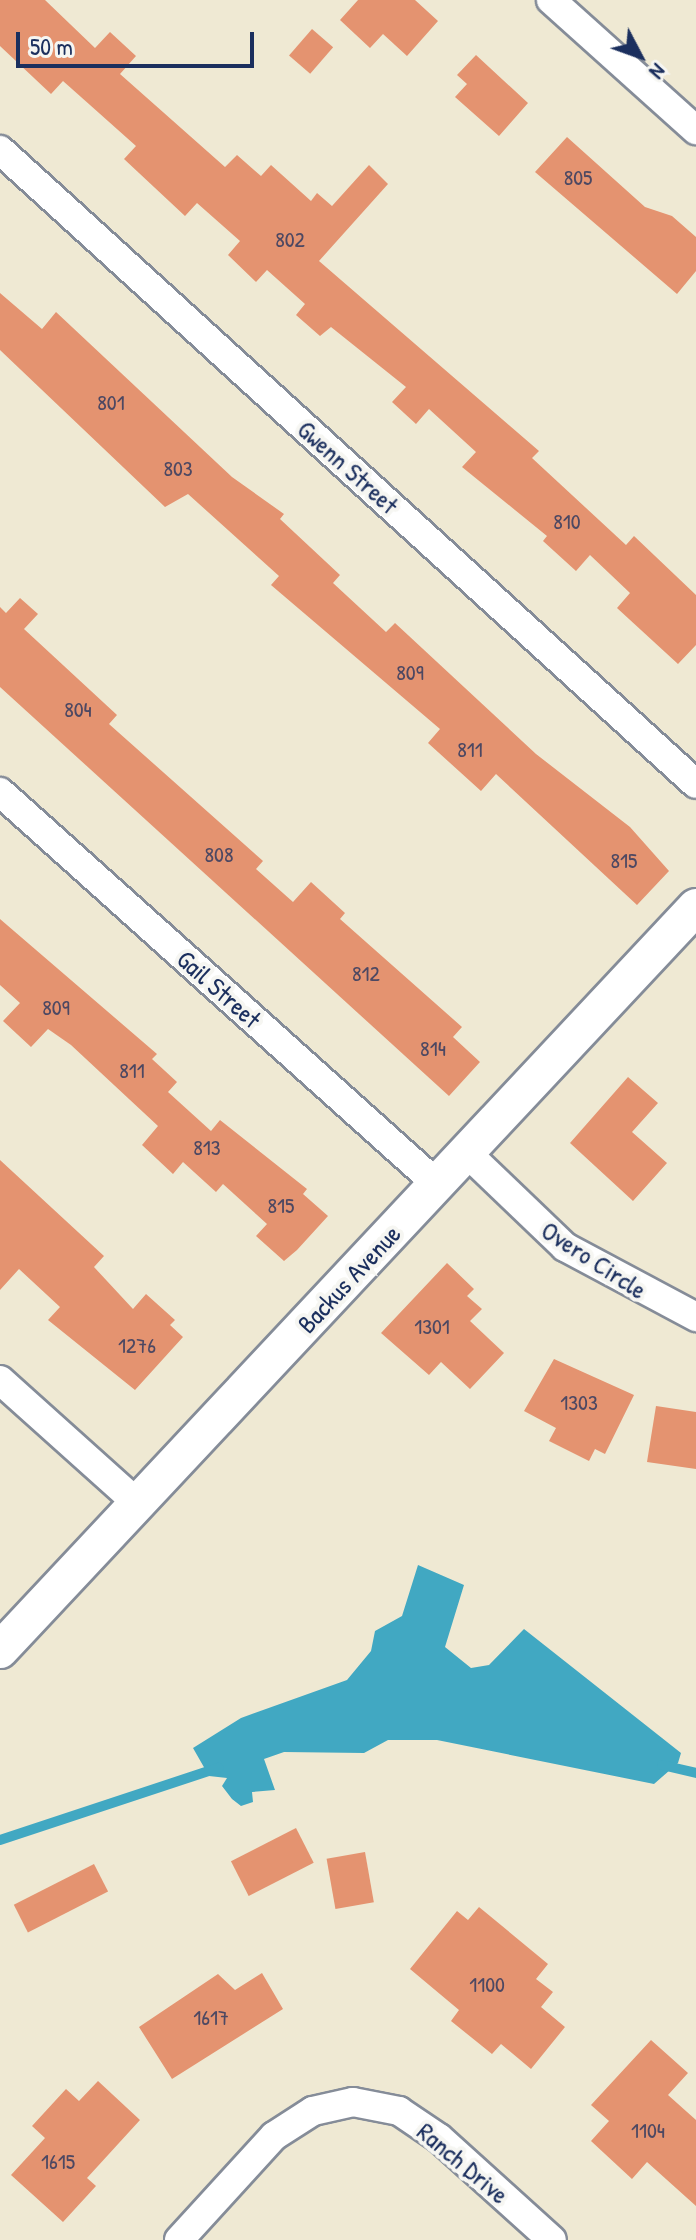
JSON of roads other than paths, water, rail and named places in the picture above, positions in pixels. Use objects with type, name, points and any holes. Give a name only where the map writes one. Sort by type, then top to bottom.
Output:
[{"type":"street","points":[[551,0],[696,130]]},
{"type":"street","name":"Gwenn Street","points":[[0,150],[696,784]]},
{"type":"street","name":"Gail Street","points":[[0,792],[438,1185]]},
{"type":"street","name":"Backus Avenue","points":[[0,1650],[468,1154],[696,907]]},
{"type":"street","name":"Overo Circle","points":[[468,1154],[565,1247],[696,1317]]},
{"type":"street","points":[[0,1380],[137,1503]]},
{"type":"street","name":"Ranch Drive","points":[[179,2240],[274,2136],[313,2111],[353,2102],[399,2111],[439,2138],[552,2240]]},
{"type":"water","points":[[418,1565],[464,1585],[445,1647],[471,1668],[489,1665],[524,1629],[681,1753],[678,1763],[654,1784],[437,1740],[388,1740],[364,1753],[284,1752],[264,1759],[275,1790],[252,1792],[253,1802],[241,1806],[222,1786],[227,1778],[209,1776],[193,1748],[241,1718],[347,1680],[371,1651],[375,1631],[402,1616]]},
{"type":"waterway","points":[[662,1765],[696,1773]]},
{"type":"waterway","points":[[0,1840],[218,1768]]}]
